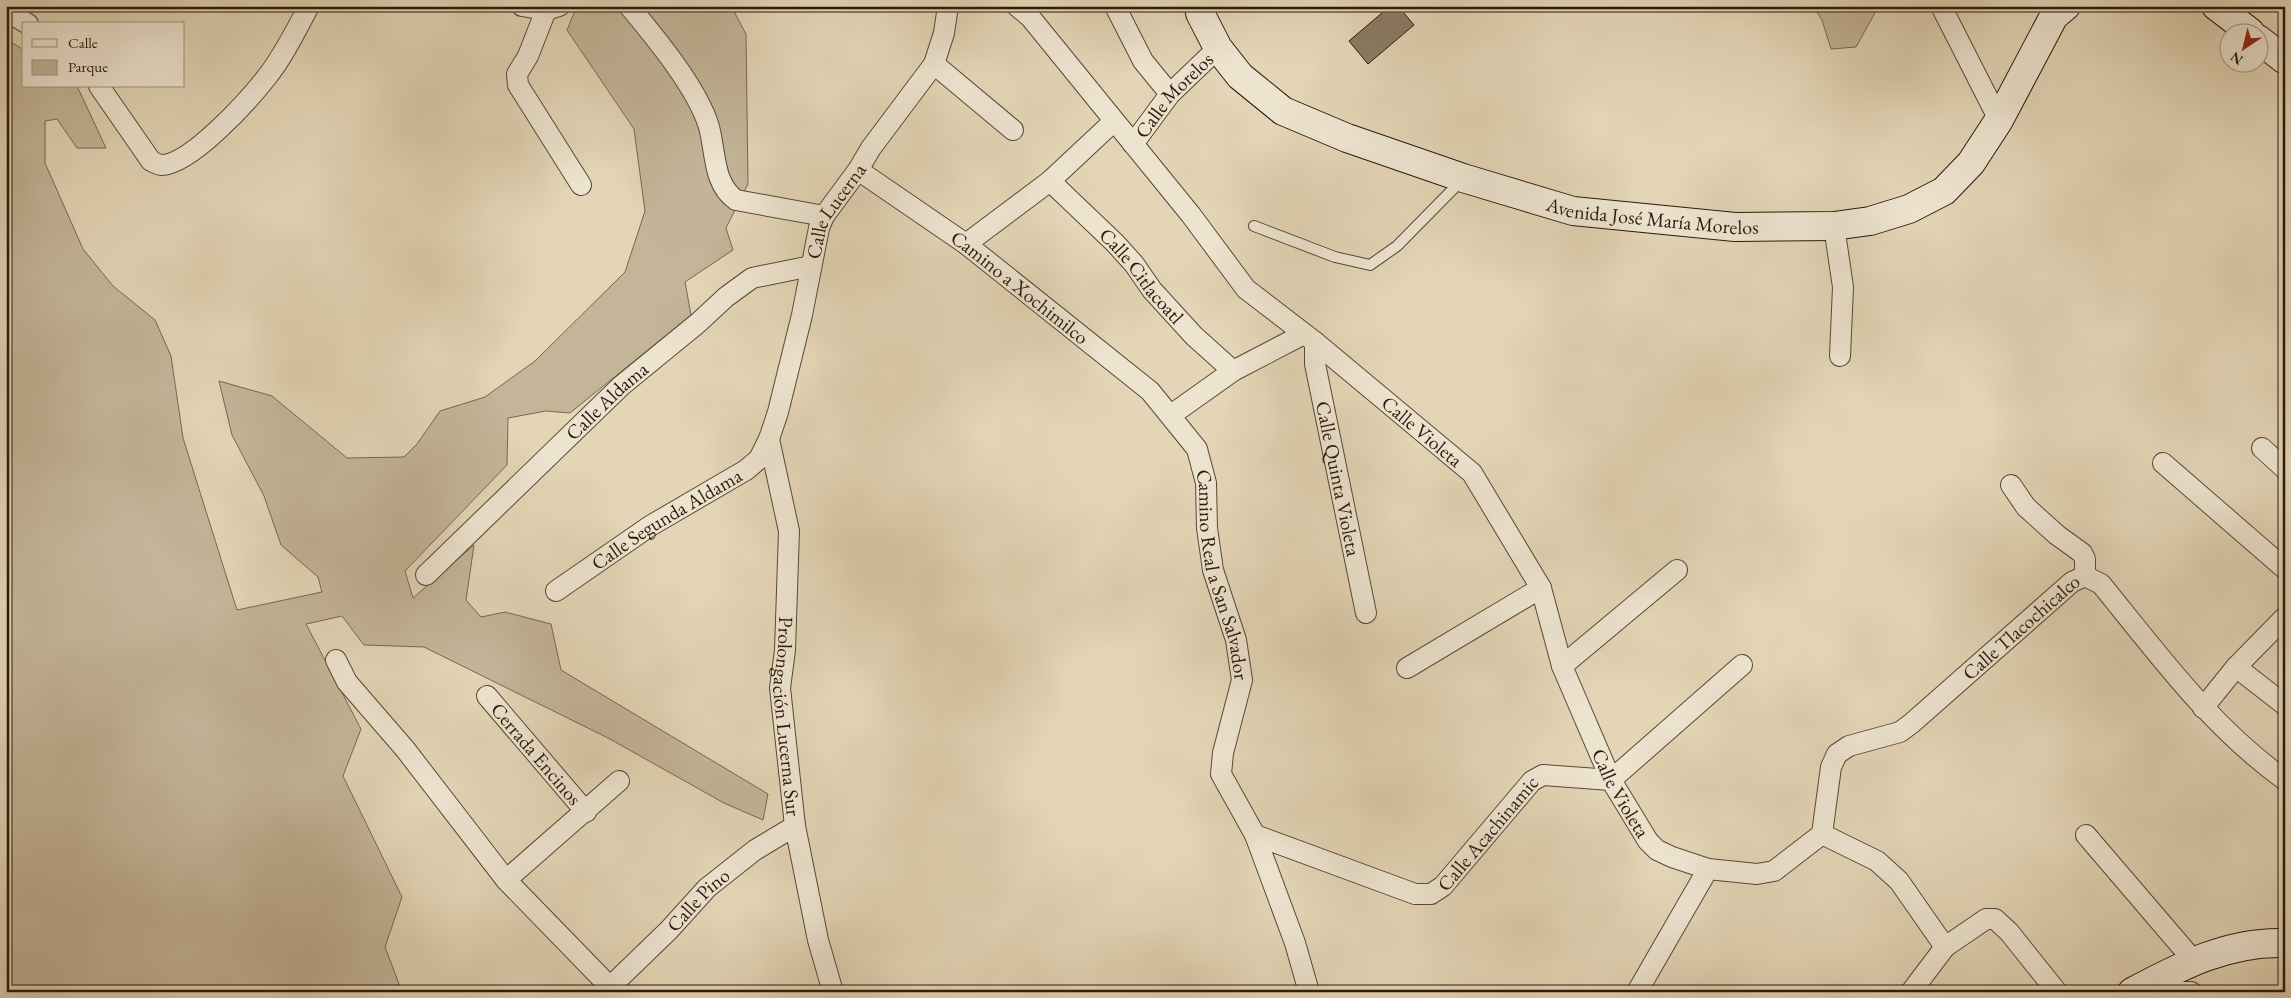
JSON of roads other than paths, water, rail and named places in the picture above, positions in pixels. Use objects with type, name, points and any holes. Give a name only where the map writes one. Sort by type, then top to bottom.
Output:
[{"type":"main road","name":"Avenida José María Morelos","points":[[1200,6],[1200,13],[1218,48],[1240,76],[1283,111],[1347,138],[1463,178],[1573,210],[1735,227],[1834,226],[1878,219],[1910,209],[1944,191],[1971,163],[1999,120],[2054,16],[2066,6]]},
{"type":"main road","points":[[2216,6],[2237,22]]},
{"type":"main road","points":[[2268,47],[2285,60]]},
{"type":"main road","points":[[2132,992],[2193,960],[2233,948],[2285,943]]},
{"type":"street","points":[[100,88],[151,161],[160,165],[173,162],[198,147],[231,117],[266,77],[309,6]]},
{"type":"street","points":[[522,6],[552,8],[517,74],[518,85],[580,185]]},
{"type":"street","points":[[629,6],[661,44],[692,92],[709,126],[719,180],[725,192],[736,200],[824,216]]},
{"type":"street","name":"Calle Lucerna","points":[[769,439],[797,334],[819,228],[824,216],[858,170],[903,103],[934,64],[944,33],[948,6]]},
{"type":"street","name":"Calle Violeta","points":[[1017,6],[1030,17],[1095,94],[1113,122],[1191,215],[1246,289],[1309,338],[1472,473],[1541,588],[1562,666],[1611,780],[1648,841],[1657,850],[1672,858],[1708,869],[1757,874],[1774,871],[1822,834]]},
{"type":"street","points":[[1116,6],[1143,61],[1170,94]]},
{"type":"street","points":[[1941,6],[1999,120]]},
{"type":"street","points":[[6,11],[25,22]]},
{"type":"street","name":"Calle Morelos","points":[[1133,144],[1170,94],[1218,48]]},
{"type":"street","points":[[934,64],[1013,130]]},
{"type":"street","points":[[966,244],[1050,181],[1113,122]]},
{"type":"street","name":"Camino a Xochimilco","points":[[858,170],[966,244],[1150,391],[1171,416]]},
{"type":"street","name":"Calle Citlacoatl","points":[[1050,181],[1115,243],[1134,264],[1152,290],[1194,336],[1234,371]]},
{"type":"street","points":[[1834,226],[1843,286],[1840,356]]},
{"type":"street","name":"Calle Aldama","points":[[426,575],[621,386],[698,323],[726,297],[752,278],[812,266]]},
{"type":"street","points":[[1171,416],[1234,371],[1309,338]]},
{"type":"street","name":"Calle Quinta Violeta","points":[[1309,338],[1366,613]]},
{"type":"street","name":"Camino Real a San Salvador","points":[[1171,416],[1197,449],[1206,483],[1206,528],[1212,570],[1236,640],[1242,680],[1223,753],[1221,774],[1255,835],[1296,943],[1309,992]]},
{"type":"street","name":"Calle Segunda Aldama","points":[[556,591],[650,526],[746,470],[759,459],[769,439]]},
{"type":"street","name":"Prolongación Lucerna Sur","points":[[769,439],[789,530],[785,650],[780,688],[795,826],[818,940],[833,992]]},
{"type":"street","points":[[2262,448],[2285,469]]},
{"type":"street","points":[[2163,463],[2285,569]]},
{"type":"street","points":[[2011,485],[2026,507],[2082,554],[2085,559],[2085,576]]},
{"type":"street","points":[[1562,666],[1677,570]]},
{"type":"street","name":"Calle Tlacochicalco","points":[[1822,834],[1831,767],[1837,754],[1849,746],[1900,732],[2072,582],[2085,576],[2101,584],[2203,708],[2258,761],[2285,780]]},
{"type":"street","points":[[1407,668],[1541,588]]},
{"type":"street","points":[[2203,708],[2236,667],[2285,617]]},
{"type":"street","points":[[336,660],[346,682],[404,749],[506,880],[610,989]]},
{"type":"street","points":[[1611,780],[1742,665]]},
{"type":"street","points":[[2236,667],[2285,705]]},
{"type":"street","name":"Cerrada Encinos","points":[[487,696],[586,812]]},
{"type":"street","name":"Calle Acachinamic","points":[[1255,835],[1415,894],[1431,894],[1443,886],[1532,781],[1543,775],[1611,780]]},
{"type":"street","points":[[506,880],[620,781]]},
{"type":"street","name":"Calle Pino","points":[[610,989],[669,930],[707,888],[755,850],[795,826]]},
{"type":"street","points":[[1822,834],[1877,861],[1899,881],[1945,947]]},
{"type":"street","points":[[2086,834],[2193,960]]},
{"type":"street","points":[[1637,992],[1708,869]]},
{"type":"street","points":[[1911,992],[1945,947],[1986,920],[1995,919],[2009,932],[2057,992]]},
{"type":"street","points":[[2163,992],[2191,992]]},
{"type":"lane","points":[[1254,226],[1335,257],[1370,265],[1397,246],[1463,178]]}]
